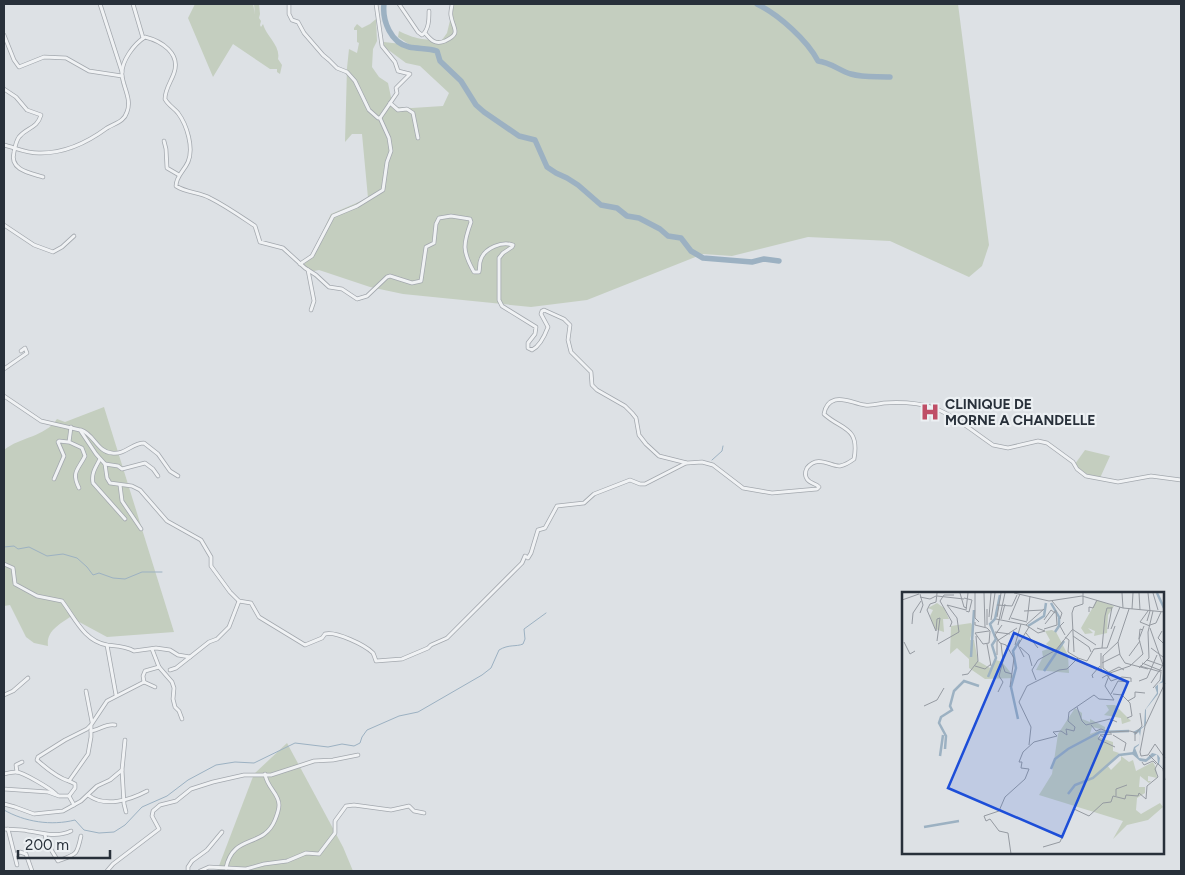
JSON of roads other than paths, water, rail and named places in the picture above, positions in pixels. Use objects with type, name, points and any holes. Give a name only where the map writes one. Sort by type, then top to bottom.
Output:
[{"type":"street","points":[[4,145],[40,154],[78,146],[90,141],[124,119],[128,109],[128,97],[100,4]]},
{"type":"street","points":[[132,4],[143,38]]},
{"type":"street","points":[[290,4],[288,14],[292,20],[298,22],[304,33],[323,55],[337,68],[347,72],[355,80],[369,110],[380,118],[391,151],[387,162],[383,190],[357,206],[333,216],[312,256],[300,264]]},
{"type":"street","points":[[376,4],[382,46],[395,62],[398,71],[410,74],[396,88],[397,92],[380,118]]},
{"type":"street","points":[[399,4],[418,32],[422,35],[425,33]]},
{"type":"street","points":[[425,33],[430,40],[440,43],[455,34],[456,30],[451,16],[452,4]]},
{"type":"street","points":[[425,33],[429,11]]},
{"type":"street","points":[[4,35],[14,60],[19,67],[44,57],[66,58],[89,71],[122,74]]},
{"type":"street","points":[[122,74],[129,53],[143,38],[158,40],[170,50],[176,66],[165,95],[165,100],[178,112],[190,144],[190,158],[176,180],[176,186],[183,190],[203,195],[255,226],[260,242],[283,248],[328,287],[342,290],[357,299],[368,296],[390,276],[412,283],[421,281],[426,247],[434,243],[436,224],[440,218],[451,216],[468,218],[471,222],[464,248],[474,272],[479,272],[480,261],[484,253],[501,244],[513,245],[512,248],[503,253],[499,258],[499,300],[502,306],[536,327],[535,334],[528,343],[528,348],[532,350],[536,348],[545,335],[548,327],[541,314],[542,311],[544,310],[564,319],[570,326],[568,340],[571,352],[591,372],[592,385],[597,390],[625,406],[636,418],[639,435],[652,450],[660,456],[687,463],[702,462],[713,465],[743,488],[772,493],[817,489],[820,487],[809,482],[806,478],[805,472],[808,466],[820,462],[842,466],[854,459],[856,453],[851,433],[824,414],[825,408],[830,402],[836,400],[844,400],[867,406],[886,403],[913,404],[932,408],[945,413],[993,445],[1008,448],[1038,441],[1047,443],[1073,462],[1077,469],[1086,476],[1118,482],[1151,476],[1181,480]]},
{"type":"street","points":[[4,89],[16,97],[27,110],[41,115],[39,122],[19,137],[12,157],[16,166],[22,170],[43,177]]},
{"type":"street","points":[[389,102],[398,110],[407,109],[413,113],[418,138]]},
{"type":"street","points":[[164,141],[167,168],[179,175]]},
{"type":"street","points":[[4,225],[34,245],[48,251],[57,250],[74,236]]},
{"type":"street","points":[[308,270],[314,301],[311,310]]},
{"type":"street","points":[[4,369],[27,353],[24,348],[20,351]]},
{"type":"street","points":[[4,396],[41,421],[71,427],[90,435],[103,450],[113,454],[125,451],[132,445],[144,443],[158,454],[170,471],[178,476]]},
{"type":"street","points":[[68,442],[71,427]]},
{"type":"street","points":[[80,430],[96,454],[106,464],[118,466],[122,469],[145,463],[158,476]]},
{"type":"street","points":[[54,479],[64,456],[58,442],[68,442],[82,448],[84,454],[84,458],[75,476],[80,488]]},
{"type":"street","points":[[100,459],[92,476],[93,483],[125,520]]},
{"type":"street","points":[[106,464],[110,483],[140,490],[167,521],[201,540],[211,557],[211,566],[230,592],[239,601],[251,604],[260,617],[305,645],[330,633],[350,639],[372,653],[376,661],[402,660],[447,638],[522,562],[525,556],[528,558],[538,530],[544,528],[557,506],[584,503],[594,494],[630,480],[645,484],[687,463]]},
{"type":"street","points":[[120,485],[122,501],[141,528]]},
{"type":"street","points":[[4,564],[13,568],[15,584],[37,596],[62,601],[81,630],[106,645],[129,647],[134,650],[156,648],[170,650],[178,655],[190,657]]},
{"type":"street","points":[[170,670],[176,668],[209,642],[217,639],[229,627],[239,601]]},
{"type":"street","points":[[106,645],[116,695]]},
{"type":"street","points":[[152,649],[160,667],[172,682],[175,707],[182,719]]},
{"type":"street","points":[[144,682],[143,676],[145,671],[160,667]]},
{"type":"street","points":[[4,694],[13,691],[28,678]]},
{"type":"street","points":[[69,796],[75,788],[75,784],[62,779],[44,767],[38,760],[38,757],[87,729],[107,701],[116,695],[144,682],[155,687]]},
{"type":"street","points":[[69,781],[88,754],[92,736],[92,724],[86,691]]},
{"type":"street","points":[[91,731],[108,725],[115,725]]},
{"type":"street","points":[[125,740],[122,770],[123,800],[126,812]]},
{"type":"street","points":[[108,871],[113,864],[159,828],[152,816],[153,812],[160,805],[176,801],[191,789],[236,776],[280,772],[314,762],[358,755]]},
{"type":"street","points":[[17,772],[16,765],[22,762]]},
{"type":"street","points":[[4,804],[34,814],[63,811],[122,770]]},
{"type":"street","points":[[4,774],[17,772],[42,784],[55,792],[56,795]]},
{"type":"street","points":[[226,868],[229,855],[233,851],[245,842],[266,834],[274,822],[279,802],[266,781],[265,774]]},
{"type":"street","points":[[4,789],[48,792],[69,796]]},
{"type":"street","points":[[88,795],[94,800],[123,800],[132,799],[147,792]]},
{"type":"street","points":[[69,796],[74,805]]},
{"type":"street","points":[[200,871],[209,867],[246,869],[287,860],[306,853],[319,854],[335,833],[335,820],[346,806],[354,805],[391,810],[409,806],[414,811],[424,812]]},
{"type":"street","points":[[17,865],[6,830],[28,831],[45,835],[71,832]]},
{"type":"street","points":[[188,871],[192,861],[206,850],[222,832]]},
{"type":"street","points":[[45,835],[47,843],[58,861],[78,851],[81,836]]},
{"type":"street","points":[[15,855],[20,852],[26,854],[32,871]]},
{"type":"waterway","points":[[384,4],[386,24],[397,41],[409,47],[437,51],[440,61],[461,81],[476,105],[519,136],[535,140],[547,167],[578,185],[601,205],[617,208],[627,216],[639,218],[660,229],[668,236],[681,238],[691,251],[703,258],[752,262],[764,259],[779,261]]},
{"type":"waterway","points":[[757,4],[792,29],[807,45],[818,61],[827,63],[847,73],[890,77]]},
{"type":"waterway","points":[[712,460],[722,451],[723,446]]},
{"type":"waterway","points":[[4,547],[14,546],[18,549],[29,547],[47,556],[63,554],[77,558],[93,575],[99,573],[113,578],[125,579],[142,572],[162,572]]},
{"type":"waterway","points":[[4,810],[38,822],[57,823],[75,820],[84,830],[99,833],[114,832],[125,825],[142,807],[167,796],[188,780],[216,765],[235,762],[254,763],[295,743],[328,747],[342,744],[354,746],[360,743],[367,730],[399,716],[418,712],[482,675],[491,668],[499,650],[523,644],[525,639],[524,629],[546,613]]},
{"type":"place","name":"CLINIQUE DE MORNE A CHANDELLE","points":[[930,412]]}]
